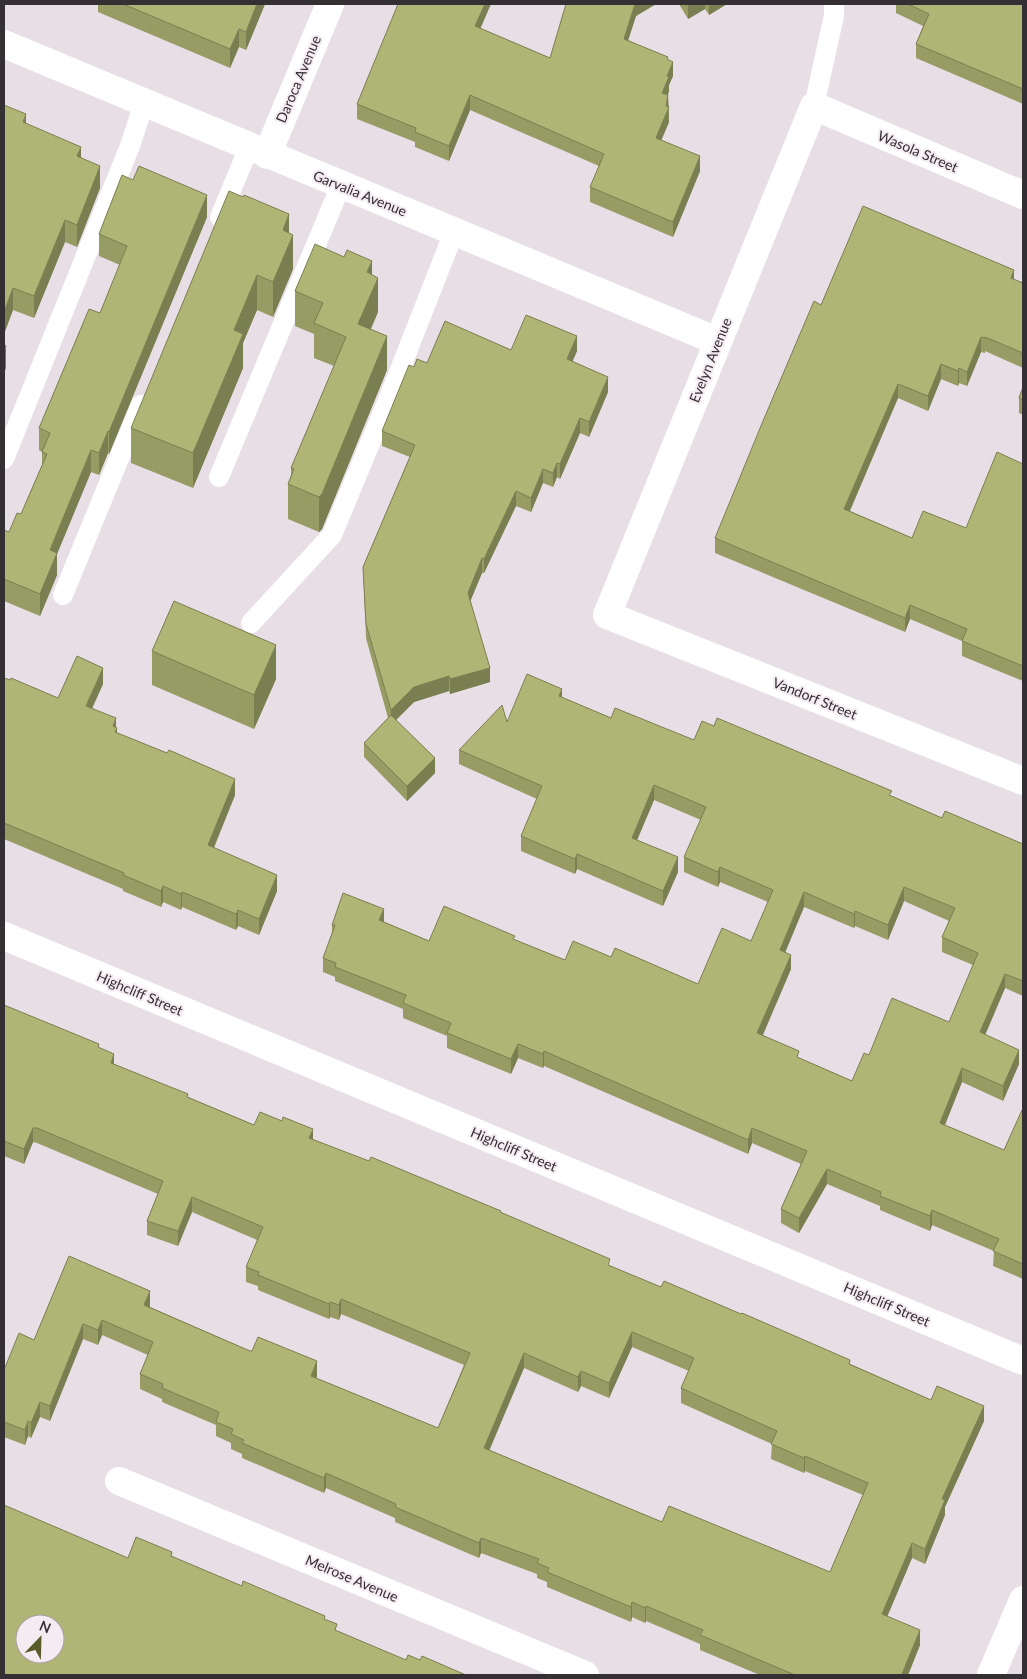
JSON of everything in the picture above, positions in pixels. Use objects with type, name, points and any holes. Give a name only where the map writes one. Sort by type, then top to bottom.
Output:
[{"type":"street","name":"Daroca Avenue","points":[[258,151],[330,4]]},
{"type":"street","name":"Garvalia Avenue","points":[[4,44],[717,341]]},
{"type":"street","name":"Wasola Street","points":[[814,106],[1023,195]]},
{"type":"street","name":"Evelyn Avenue","points":[[607,615],[814,106]]},
{"type":"street","name":"Vandorf Street","points":[[607,615],[1023,781]]},
{"type":"street","name":"Highcliff Street","points":[[4,936],[1023,1361]]},
{"type":"street","name":"Melrose Avenue","points":[[119,1481],[585,1675]]},
{"type":"street","points":[[991,1675],[1023,1600]]},
{"type":"lane","points":[[814,106],[834,16],[834,4]]},
{"type":"lane","points":[[4,459],[130,146],[144,103]]},
{"type":"lane","points":[[212,237],[258,151]]},
{"type":"lane","points":[[219,477],[341,186]]},
{"type":"lane","points":[[251,623],[332,535],[390,395],[454,232]]},
{"type":"lane","points":[[63,595],[147,391]]},
{"type":"building","points":[[123,4],[257,4],[246,32],[239,29],[230,49]]},
{"type":"building","points":[[398,4],[485,4],[475,26],[550,58],[566,4],[635,4],[624,39],[668,57],[667,59],[673,62],[662,93],[668,95],[666,106],[669,107],[656,138],[700,156],[673,222],[590,187],[604,154],[470,95],[449,146],[415,132],[416,128],[357,104]]},
{"type":"building","points":[[908,4],[1023,4],[1023,89],[916,44],[929,14]]},
{"type":"building","points":[[4,105],[26,114],[23,122],[81,147],[77,156],[100,166],[77,225],[65,220],[34,296],[13,288],[4,312]]},
{"type":"building","points":[[139,166],[207,195],[109,432],[99,453],[91,450],[50,550],[57,553],[40,594],[4,579],[4,530],[9,532],[17,513],[21,514],[47,454],[42,452],[50,433],[39,428],[89,309],[100,313],[127,246],[99,234],[122,175],[133,180]]},
{"type":"building","points":[[229,191],[243,197],[244,195],[289,214],[283,230],[293,235],[273,282],[257,275],[234,330],[243,334],[193,453],[131,428]]},
{"type":"building","points":[[863,206],[1014,270],[1011,278],[1023,283],[1023,353],[981,337],[967,372],[959,368],[958,371],[941,364],[928,396],[898,384],[844,509],[912,538],[923,511],[966,528],[997,452],[1023,464],[1023,666],[962,641],[967,629],[910,605],[905,618],[715,538],[814,301],[821,305]]},
{"type":"building","points":[[315,244],[344,257],[347,250],[372,261],[367,272],[378,278],[358,324],[387,336],[322,494],[319,497],[288,484],[294,469],[291,468],[346,337],[314,323],[323,303],[295,291]]},
{"type":"building","points":[[526,315],[577,336],[567,359],[608,377],[589,422],[580,418],[560,464],[557,463],[553,473],[543,469],[531,498],[516,491],[484,559],[482,558],[468,593],[490,668],[450,679],[449,676],[414,687],[391,710],[366,624],[363,567],[415,445],[382,431],[409,365],[414,367],[417,359],[427,363],[445,321],[511,350]]},
{"type":"building","points":[[1023,387],[1023,400],[1019,398]]},
{"type":"building","points":[[174,601],[276,645],[254,695],[152,651]]},
{"type":"building","points":[[77,656],[103,668],[86,706],[116,718],[113,726],[117,728],[115,732],[167,753],[169,750],[235,779],[208,845],[277,875],[259,919],[238,910],[236,914],[163,886],[161,891],[123,875],[124,873],[4,823],[4,678],[10,680],[11,678],[58,698]]},
{"type":"building","points":[[527,674],[562,689],[559,696],[611,718],[615,708],[694,740],[702,721],[714,726],[717,718],[892,791],[889,795],[942,818],[945,811],[1023,844],[1023,981],[1005,974],[980,1032],[1019,1050],[1003,1086],[962,1068],[940,1123],[1004,1150],[1023,1111],[1023,1264],[993,1251],[999,1239],[932,1210],[930,1216],[880,1196],[881,1192],[827,1169],[799,1218],[781,1209],[807,1151],[752,1128],[748,1140],[544,1051],[543,1054],[518,1044],[511,1059],[447,1033],[451,1023],[403,1003],[406,995],[335,967],[336,963],[323,958],[335,925],[332,925],[343,893],[384,909],[379,920],[429,941],[444,906],[515,936],[513,939],[565,960],[573,941],[611,957],[615,948],[698,984],[722,928],[751,941],[773,890],[720,867],[718,872],[684,857],[706,807],[654,785],[632,838],[678,857],[663,891],[577,854],[575,859],[521,836],[542,786],[459,750],[502,705],[507,722]],"holes":[[[904,887],[955,908],[942,937],[978,953],[949,1022],[892,998],[869,1055],[864,1053],[852,1081],[797,1057],[799,1051],[757,1033],[791,955],[780,950],[804,892],[854,914],[855,911],[888,925]]]},
{"type":"building","points":[[391,715],[435,758],[407,786],[364,743]]},
{"type":"building","points":[[4,1005],[99,1044],[98,1047],[114,1054],[111,1063],[188,1094],[187,1097],[254,1125],[260,1112],[282,1121],[283,1117],[313,1129],[309,1138],[369,1161],[371,1157],[501,1211],[610,1259],[608,1265],[661,1287],[664,1281],[742,1313],[850,1360],[849,1364],[931,1400],[937,1386],[984,1406],[942,1499],[945,1500],[925,1549],[912,1543],[882,1614],[920,1630],[902,1674],[904,1675],[795,1675],[700,1635],[703,1630],[646,1606],[645,1608],[632,1602],[631,1607],[547,1572],[549,1568],[537,1563],[539,1559],[481,1538],[479,1543],[395,1507],[396,1504],[326,1473],[324,1478],[242,1443],[244,1440],[231,1434],[233,1429],[216,1422],[219,1412],[162,1388],[163,1384],[140,1374],[153,1342],[102,1320],[98,1330],[83,1324],[50,1406],[40,1402],[31,1423],[28,1421],[25,1430],[4,1422],[4,1370],[19,1333],[34,1340],[69,1256],[150,1291],[144,1305],[250,1351],[252,1351],[258,1337],[317,1361],[311,1376],[438,1428],[470,1353],[341,1299],[339,1305],[330,1302],[329,1304],[258,1275],[259,1272],[246,1267],[263,1227],[192,1197],[178,1231],[147,1221],[163,1181],[37,1128],[33,1128],[24,1149],[4,1141]],"holes":[[[632,1332],[694,1358],[681,1388],[777,1431],[771,1444],[804,1458],[805,1456],[868,1483],[830,1572],[669,1506],[662,1522],[484,1448],[524,1353],[578,1377],[581,1371],[609,1383]]]},
{"type":"building","points":[[4,1505],[128,1558],[136,1537],[172,1552],[171,1556],[242,1586],[243,1581],[325,1616],[324,1619],[337,1624],[335,1630],[406,1660],[408,1655],[420,1660],[422,1656],[466,1675],[4,1675]]}]
